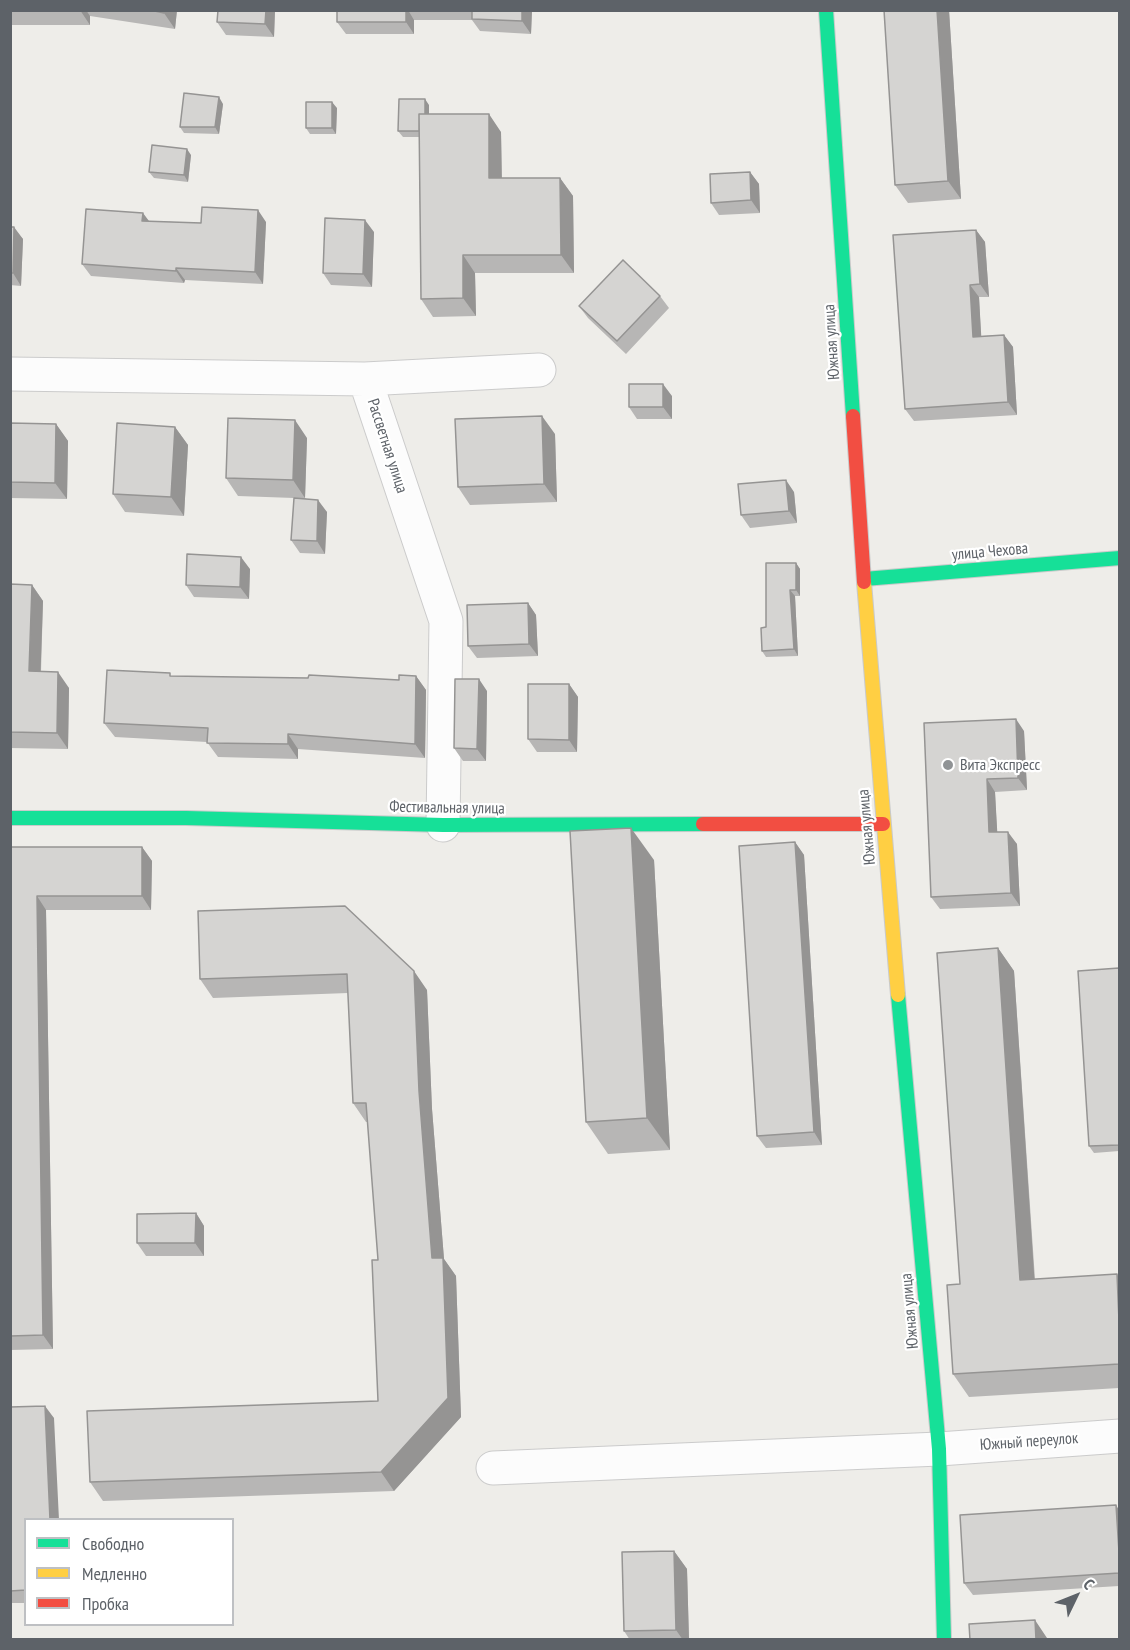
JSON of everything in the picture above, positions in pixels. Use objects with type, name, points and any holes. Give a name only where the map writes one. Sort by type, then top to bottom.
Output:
[{"type":"street","name":"Южная улица","points":[[826,10],[864,579],[883,824],[939,1449],[944,1640]]},
{"type":"street","points":[[365,379],[539,370]]},
{"type":"street","name":"Рассветная улица","points":[[10,374],[365,379],[446,621],[443,825]]},
{"type":"street","name":"улица Чехова","points":[[864,579],[1119,558]]},
{"type":"street","name":"Фестивальная улица","points":[[10,818],[186,818],[443,825],[883,824]]},
{"type":"street","name":"Южный переулок","points":[[493,1468],[939,1449],[1119,1436]]},
{"type":"building","points":[[218,10],[266,10],[265,24],[217,22]]},
{"type":"building","points":[[337,10],[406,10],[406,22],[337,22]]},
{"type":"building","points":[[472,10],[522,10],[522,21],[472,19]]},
{"type":"building","points":[[884,10],[937,10],[948,181],[895,185]]},
{"type":"building","points":[[184,93],[219,97],[215,127],[180,127]]},
{"type":"building","points":[[399,99],[425,99],[425,114],[419,114],[419,131],[398,131]]},
{"type":"building","points":[[306,102],[332,102],[332,128],[306,128]]},
{"type":"building","points":[[419,114],[489,114],[489,178],[560,178],[561,255],[463,255],[463,298],[421,299]]},
{"type":"building","points":[[152,145],[187,149],[184,175],[149,172]]},
{"type":"building","points":[[750,172],[751,200],[711,203],[710,174]]},
{"type":"building","points":[[202,207],[258,210],[255,272],[176,268],[176,271],[82,264],[86,209],[143,213],[142,221],[201,223]]},
{"type":"building","points":[[325,218],[365,220],[363,274],[323,273]]},
{"type":"building","points":[[10,227],[14,227],[13,273],[10,273]]},
{"type":"building","points":[[976,230],[980,284],[970,285],[973,337],[1004,335],[1008,402],[905,409],[893,235]]},
{"type":"building","points":[[623,260],[660,296],[617,341],[579,306]]},
{"type":"building","points":[[629,384],[663,384],[663,407],[629,407]]},
{"type":"building","points":[[542,416],[544,484],[458,487],[455,419]]},
{"type":"building","points":[[228,418],[295,420],[293,480],[226,478]]},
{"type":"building","points":[[10,423],[56,424],[55,483],[10,482]]},
{"type":"building","points":[[117,423],[175,427],[171,497],[113,494]]},
{"type":"building","points":[[786,480],[789,511],[741,515],[738,484]]},
{"type":"building","points":[[294,498],[318,500],[317,541],[291,540]]},
{"type":"building","points":[[187,554],[241,557],[240,587],[186,585]]},
{"type":"building","points":[[766,563],[796,563],[796,590],[790,590],[794,649],[762,651],[761,628],[766,627]]},
{"type":"building","points":[[10,584],[32,585],[29,671],[58,672],[57,733],[10,732]]},
{"type":"building","points":[[528,603],[529,644],[468,646],[467,605]]},
{"type":"building","points":[[107,670],[170,673],[170,676],[308,678],[309,675],[399,680],[399,675],[416,676],[415,744],[288,734],[288,744],[207,743],[208,728],[104,723]]},
{"type":"building","points":[[455,679],[479,679],[477,749],[454,748]]},
{"type":"building","points":[[528,684],[569,684],[569,740],[528,739]]},
{"type":"building","points":[[1016,719],[1018,778],[987,779],[989,832],[1008,832],[1011,893],[931,897],[924,723]]},
{"type":"building","points":[[631,828],[647,1118],[586,1122],[570,831]]},
{"type":"building","points":[[795,842],[814,1132],[757,1136],[739,846]]},
{"type":"building","points":[[10,847],[142,847],[142,896],[37,896],[43,1335],[10,1336]]},
{"type":"building","points":[[345,906],[414,971],[419,1091],[432,1258],[443,1258],[448,1398],[381,1472],[90,1482],[87,1411],[378,1401],[372,1260],[378,1260],[366,1103],[353,1103],[347,974],[200,979],[198,911]]},
{"type":"building","points":[[998,948],[1020,1280],[1117,1274],[1119,1364],[953,1374],[947,1285],[960,1284],[937,953]]},
{"type":"building","points":[[1119,968],[1119,1145],[1089,1146],[1078,971]]},
{"type":"building","points":[[196,1213],[195,1243],[137,1243],[137,1214]]},
{"type":"building","points":[[45,1406],[50,1518],[24,1518],[24,1590],[10,1591],[10,1407]]},
{"type":"building","points":[[1116,1505],[1119,1573],[964,1583],[960,1515]]},
{"type":"building","points":[[674,1551],[676,1630],[624,1631],[622,1552]]},
{"type":"building","points":[[1035,1620],[1036,1640],[970,1640],[969,1624]]},
{"type":"traffic: fast","points":[[826,10],[853,416]]},
{"type":"traffic: fast","points":[[864,579],[1120,558]]},
{"type":"traffic: fast","points":[[10,818],[186,818],[443,825],[703,824]]},
{"type":"traffic: fast","points":[[898,995],[939,1449],[944,1640]]},
{"type":"traffic: slow","points":[[864,582],[898,995]]},
{"type":"traffic: jam","points":[[853,416],[864,582]]},
{"type":"traffic: jam","points":[[703,824],[883,824]]},
{"type":"place","name":"Вита Экспресс","points":[[948,765]]}]
